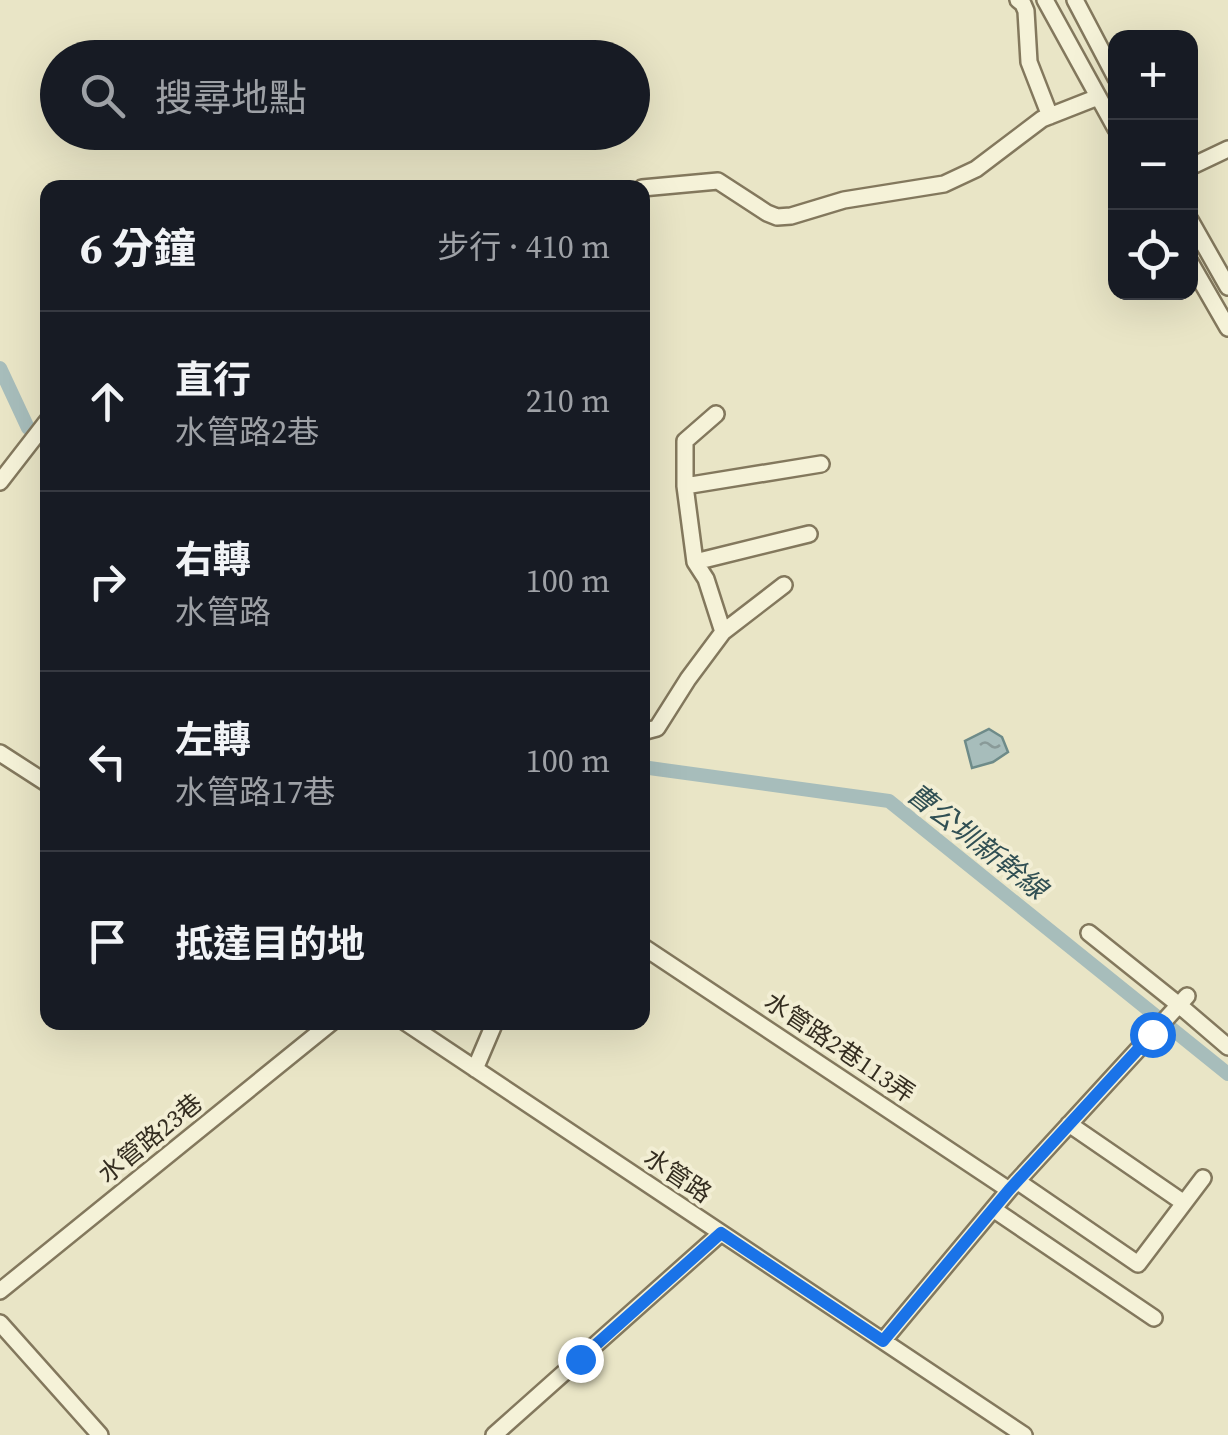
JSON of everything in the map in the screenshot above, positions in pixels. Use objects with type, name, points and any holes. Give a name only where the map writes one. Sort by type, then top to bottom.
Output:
[{"type":"street","points":[[1018,0],[1026,11],[1029,62],[1050,116]]},
{"type":"street","points":[[1045,0],[1111,120]]},
{"type":"street","points":[[1075,0],[1108,63]]},
{"type":"street","points":[[650,187],[718,181],[767,214],[792,216],[844,200],[944,184],[976,169],[1050,116],[1098,97]]},
{"type":"street","points":[[1198,163],[1228,149]]},
{"type":"street","points":[[1198,234],[1228,287]]},
{"type":"street","points":[[1198,276],[1228,328]]},
{"type":"street","points":[[716,414],[685,442],[685,486],[695,562],[706,578],[723,632]]},
{"type":"street","points":[[0,482],[40,430]]},
{"type":"street","points":[[685,486],[821,464]]},
{"type":"street","points":[[695,562],[809,534]]},
{"type":"street","points":[[650,730],[657,728],[723,632],[784,585]]},
{"type":"street","points":[[0,752],[40,779]]},
{"type":"street","points":[[1089,933],[1180,1004],[1228,1048]]},
{"type":"street","name":"水管路2巷113弄","points":[[650,951],[1138,1264],[1184,1203]]},
{"type":"street","points":[[883,1341],[1013,1185],[1180,1004]]},
{"type":"street","name":"水管路23巷","points":[[0,1292],[322,1030]]},
{"type":"street","name":"水管路","points":[[417,1030],[1024,1435]]},
{"type":"street","points":[[475,1069],[492,1030]]},
{"type":"street","points":[[1069,1124],[1184,1203],[1203,1178]]},
{"type":"street","points":[[993,1209],[1154,1318]]},
{"type":"street","points":[[494,1435],[721,1233]]},
{"type":"street","points":[[0,1323],[100,1435]]},
{"type":"water","points":[[989,729],[1002,737],[1008,752],[993,762],[972,768],[965,741]]},
{"type":"waterway","name":"曹公圳新幹線","points":[[0,368],[28,428],[40,435]]},
{"type":"waterway","name":"曹公圳新幹線","points":[[650,768],[889,801],[1228,1074]]},
{"type":"route","points":[[580,1359],[721,1233],[883,1341],[1009,1190],[1152,1034]]}]
